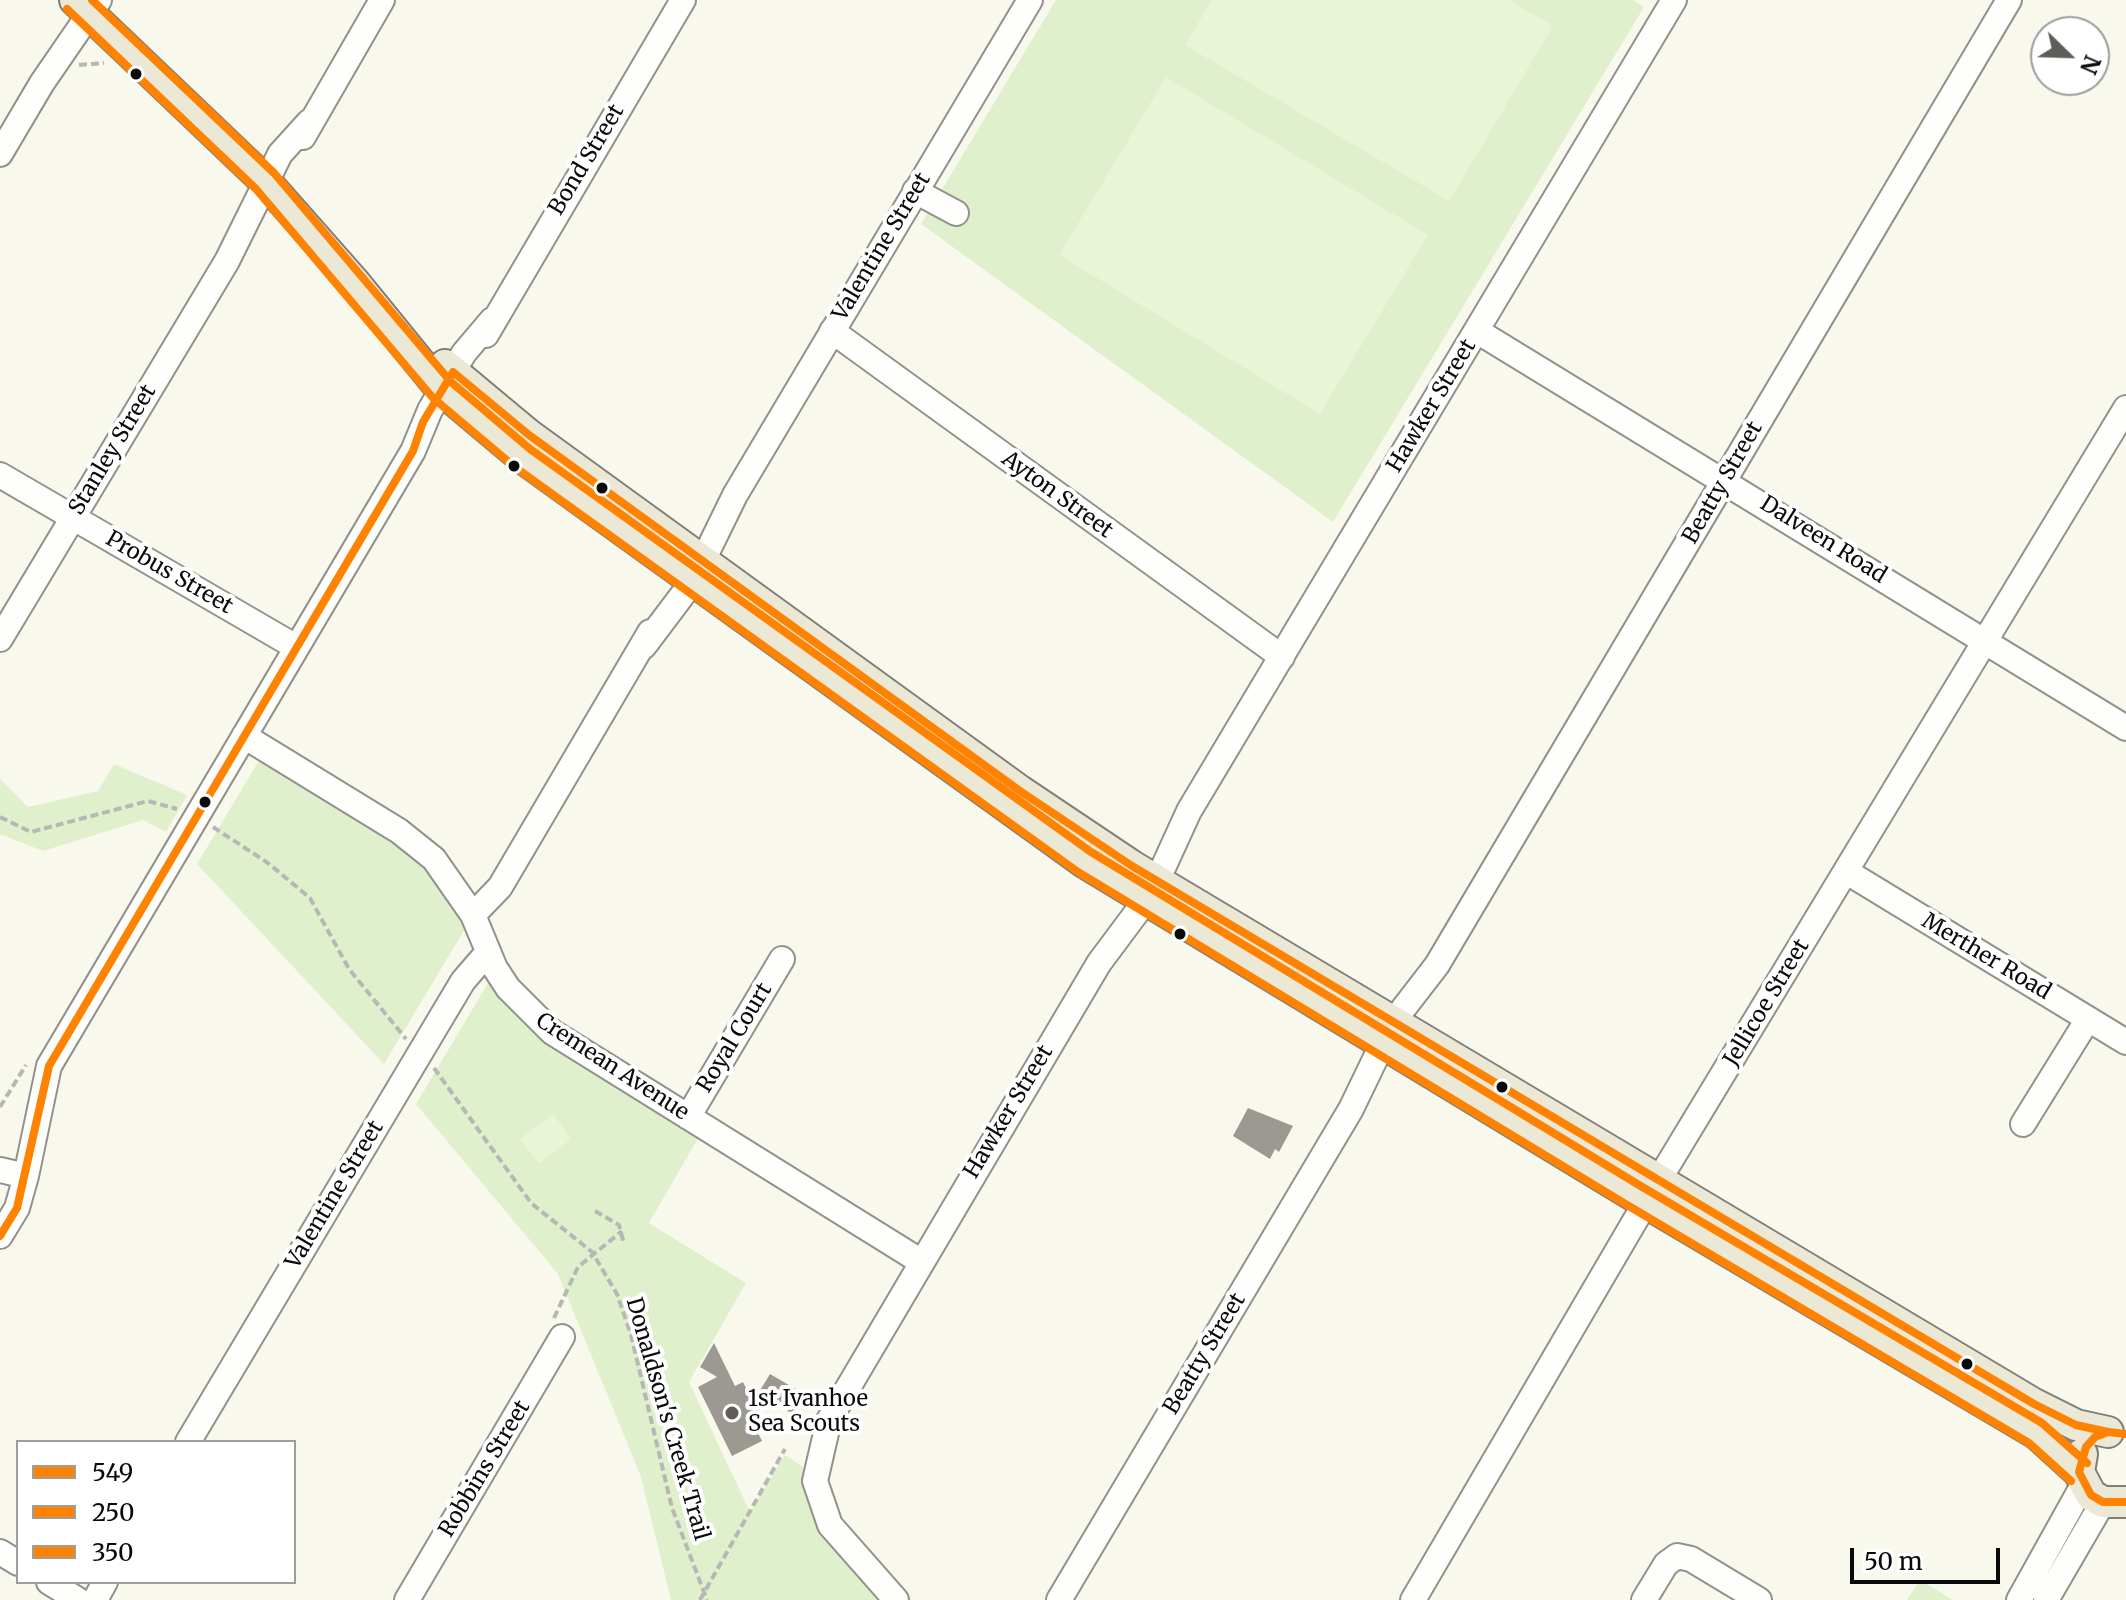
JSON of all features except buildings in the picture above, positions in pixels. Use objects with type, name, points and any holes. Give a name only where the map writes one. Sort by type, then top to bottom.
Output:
[{"type":"main road","points":[[85,3],[270,187],[355,283],[453,386],[529,435],[692,566],[1020,791],[1145,886],[1653,1191],[2036,1433],[2098,1490]]},
{"type":"main road","points":[[1653,1191],[2034,1404],[2076,1425],[2117,1433]]},
{"type":"main road","points":[[2098,1490],[2086,1447],[2117,1433]]},
{"type":"street","name":"Stanley Street","points":[[0,639],[382,0]]},
{"type":"street","name":"Bond Street","points":[[0,1236],[17,1208],[49,1066],[204,822],[244,736],[413,451],[423,422],[453,386],[683,0]]},
{"type":"street","name":"Valentine Street","points":[[473,915],[500,887],[1030,0]]},
{"type":"street","name":"Hawker Street","points":[[896,1600],[830,1525],[815,1481],[829,1420],[920,1261],[1674,0]]},
{"type":"street","name":"Beatty Street","points":[[1059,1600],[2009,0]]},
{"type":"street","points":[[0,154],[85,3]]},
{"type":"street","points":[[915,191],[956,213]]},
{"type":"street","name":"Ayton Street","points":[[832,331],[1282,657]]},
{"type":"street","name":"Dalveen Road","points":[[1477,331],[2126,728]]},
{"type":"street","name":"Jellicoe Street","points":[[1413,1600],[1653,1191],[2126,408]]},
{"type":"street","name":"Probus Street","points":[[0,475],[296,647]]},
{"type":"street","name":"Cremean Avenue","points":[[244,736],[422,847],[452,880],[473,915],[488,952],[508,988],[537,1020],[920,1261]]},
{"type":"street","name":"Merther Road","points":[[1847,872],[2126,1042]]},
{"type":"street","name":"Valentine Street","points":[[189,1440],[463,981],[488,952]]},
{"type":"street","name":"Royal Court","points":[[688,1117],[782,959]]},
{"type":"street","points":[[2023,1124],[2088,1019]]},
{"type":"street","points":[[0,1170],[26,1176]]},
{"type":"street","name":"Robbins Street","points":[[407,1600],[557,1330]]},
{"type":"street","points":[[2019,1600],[2098,1490]]},
{"type":"street","points":[[2046,1600],[2098,1490]]},
{"type":"street","points":[[1644,1600],[1666,1564],[1677,1556],[1691,1559],[1759,1600]]},
{"type":"street","points":[[52,1584],[78,1600]]},
{"type":"path","points":[[70,66],[104,63]]},
{"type":"path","name":"Donaldson's Creek Trail","points":[[0,817],[31,832],[148,801],[166,804],[204,822],[268,863],[310,898],[349,969],[435,1068],[531,1203],[592,1254],[617,1294],[631,1335],[672,1508],[707,1600]]},
{"type":"path","points":[[0,1107],[26,1065]]},
{"type":"path","points":[[595,1211],[613,1219],[622,1231],[624,1244]]},
{"type":"path","points":[[557,1330],[571,1278],[592,1254],[622,1231]]},
{"type":"path","points":[[700,1600],[785,1449]]},
{"type":"green space","points":[[1056,0],[1633,0],[1644,7],[1333,522],[921,224]]},
{"type":"green space","points":[[1212,0],[1509,0],[1553,26],[1449,201],[1185,45]]},
{"type":"green space","points":[[1166,77],[1428,235],[1320,414],[1059,255]]},
{"type":"green space","points":[[258,762],[273,765],[416,854],[457,908],[465,929],[384,1064],[197,864]]},
{"type":"green space","points":[[114,764],[187,795],[166,832],[143,820],[43,851],[0,834],[0,779],[28,807],[98,791]]},
{"type":"green space","points":[[488,983],[494,985],[524,1022],[559,1049],[700,1135],[649,1223],[746,1283],[689,1382],[750,1512],[785,1455],[806,1469],[809,1503],[828,1535],[885,1600],[671,1600],[641,1477],[558,1274],[416,1104]]},
{"type":"green space","points":[[553,1114],[571,1139],[539,1164],[520,1139]]},
{"type":"green space","points":[[1920,1580],[1953,1600],[1907,1600]]},
{"type":"transit line","name":"350","points":[[92,0],[274,173],[451,382],[530,449],[1091,852],[1639,1185],[2042,1423],[2087,1463]]},
{"type":"transit line","name":"250","points":[[67,9],[256,189],[433,398],[516,468],[1078,872],[1627,1205],[2029,1443],[2071,1481]]},
{"type":"transit line","name":"549","points":[[0,1236],[17,1208],[49,1066],[413,451],[423,422],[453,372],[529,435],[1020,791],[1132,866],[2034,1404],[2076,1425],[2108,1432]]},
{"type":"transit line","name":"549","points":[[2126,1434],[2108,1432],[2095,1437],[2086,1447],[2079,1472],[2091,1495],[2103,1502],[2126,1502]]},
{"type":"place","name":"1st Ivanhoe Sea Scouts","points":[[732,1413]]}]
